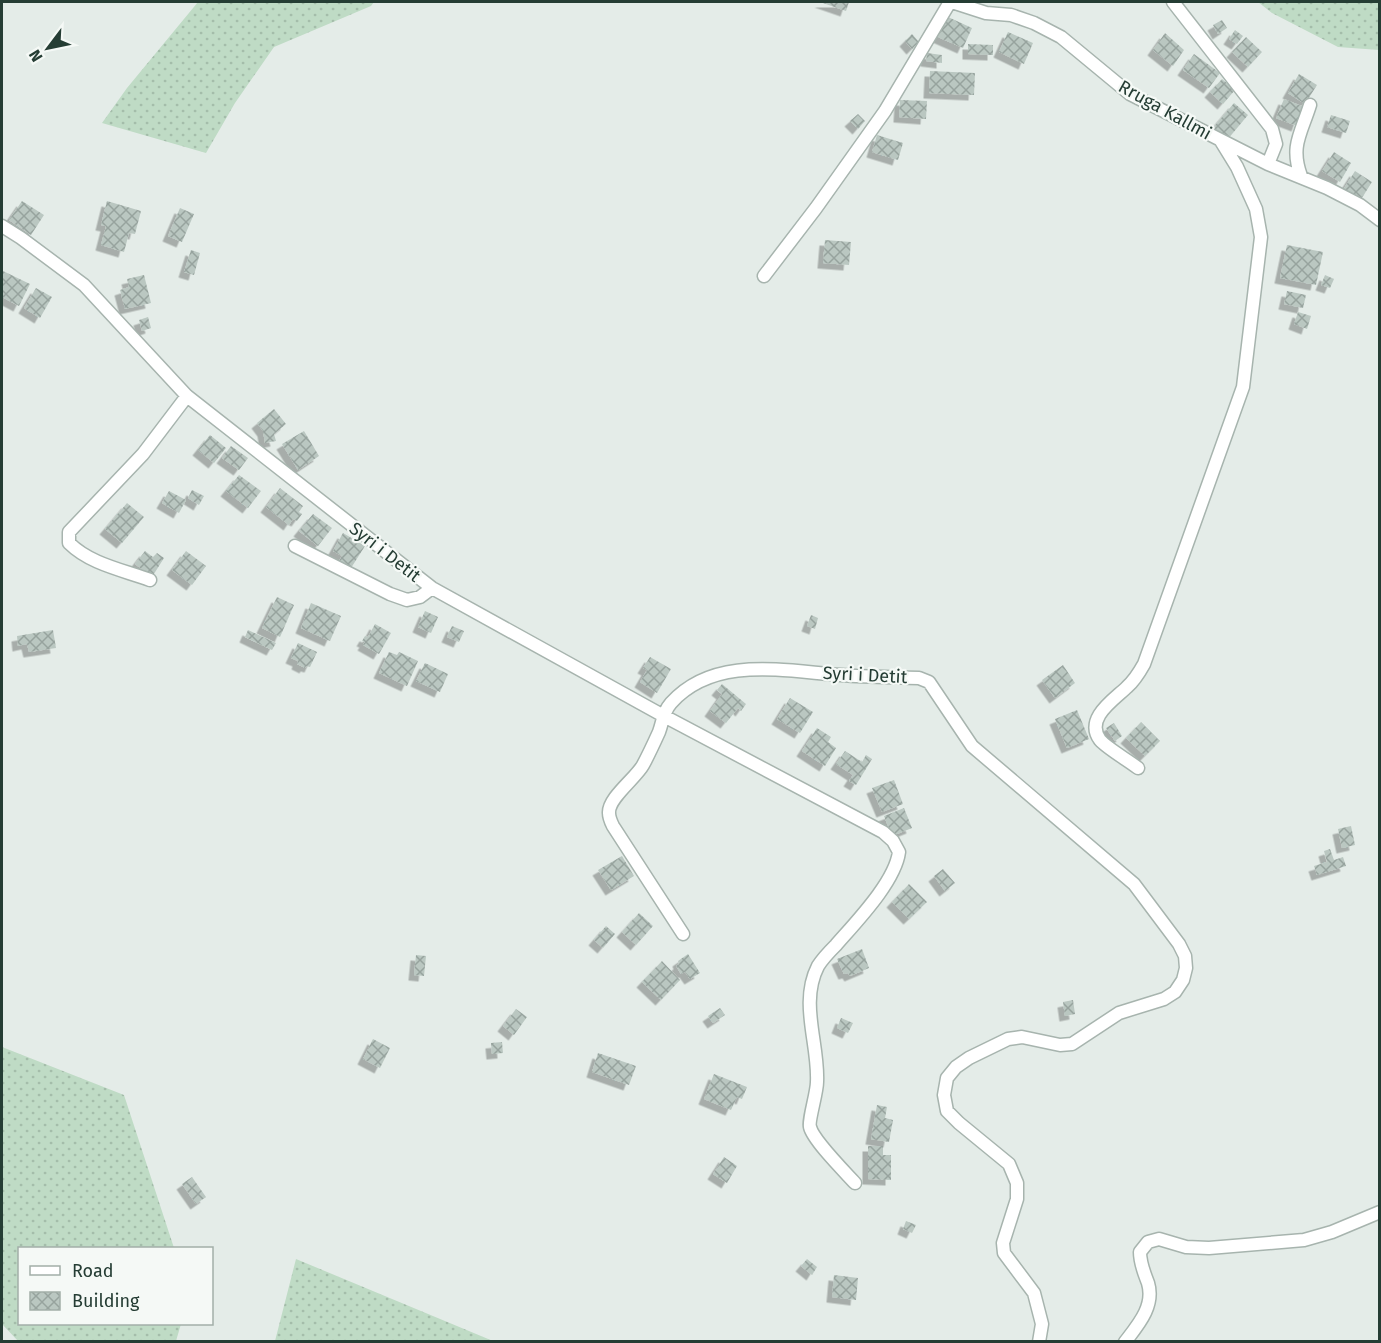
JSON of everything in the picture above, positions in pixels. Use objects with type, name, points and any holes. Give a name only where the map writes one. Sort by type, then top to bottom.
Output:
[{"type":"street","name":"Rruga Kallmi","points":[[951,2],[987,13],[1011,15],[1034,23],[1060,37],[1130,94],[1268,164],[1301,176],[1360,205],[1380,220]]},
{"type":"street","points":[[764,276],[885,111],[951,2]]},
{"type":"street","points":[[1173,2],[1272,129],[1275,144],[1268,164]]},
{"type":"street","points":[[1301,176],[1295,150],[1310,105]]},
{"type":"street","points":[[1138,768],[1100,740],[1096,731],[1098,718],[1103,708],[1137,677],[1144,664],[1242,387],[1261,237],[1256,209],[1237,167],[1221,141]]},
{"type":"street","name":"Syri i Detit","points":[[2,226],[84,285],[187,396],[432,588],[663,715],[685,690],[701,680],[739,669],[919,678],[930,682],[972,746],[1134,884],[1179,944],[1185,956],[1186,968],[1183,980],[1175,992],[1164,999],[1119,1013],[1072,1044],[1060,1045],[1022,1037],[1008,1039],[969,1058],[956,1067],[947,1078],[944,1095],[947,1111],[1009,1164],[1017,1183],[1017,1199],[1003,1243],[1004,1253],[1034,1293],[1042,1324],[1039,1341]]},
{"type":"street","points":[[150,579],[97,562],[69,543],[69,532],[143,454],[187,396]]},
{"type":"street","points":[[295,546],[390,594],[407,600],[420,597],[432,588]]},
{"type":"street","points":[[683,934],[613,826],[609,813],[610,804],[641,769],[649,755],[663,715],[883,832],[893,841],[899,852],[895,867],[870,906],[819,965],[810,993],[817,1080],[816,1100],[808,1124],[812,1134],[855,1183]]},
{"type":"street","points":[[1125,1341],[1148,1310],[1150,1297],[1148,1284],[1140,1268],[1140,1252],[1148,1242],[1159,1239],[1186,1247],[1209,1248],[1304,1240],[1332,1233],[1380,1212]]},
{"type":"green space","points":[[198,2],[374,2],[371,6],[274,47],[235,103],[206,153],[102,123],[127,88]]},
{"type":"green space","points":[[1258,2],[1379,2],[1379,50],[1338,47],[1272,13]]},
{"type":"green space","points":[[2,1047],[124,1095],[174,1247],[18,1247],[18,1325],[181,1325],[176,1341],[18,1341],[2,1324]]},
{"type":"green space","points":[[296,1259],[493,1341],[275,1341]]},
{"type":"building","points":[[820,2],[849,2],[846,11]]},
{"type":"building","points":[[948,17],[972,28],[963,48],[938,37]]},
{"type":"building","points":[[1222,20],[1227,28],[1218,34],[1213,25]]},
{"type":"building","points":[[1235,30],[1243,36],[1237,44],[1229,39]]},
{"type":"building","points":[[1008,32],[1033,43],[1024,64],[999,52]]},
{"type":"building","points":[[1165,33],[1184,50],[1173,66],[1153,50]]},
{"type":"building","points":[[912,34],[919,42],[912,49],[905,41]]},
{"type":"building","points":[[1246,37],[1262,52],[1248,67],[1232,52]]},
{"type":"building","points":[[968,44],[993,45],[993,55],[968,54]]},
{"type":"building","points":[[927,53],[942,55],[942,63],[926,61]]},
{"type":"building","points":[[1194,54],[1220,73],[1209,88],[1183,70]]},
{"type":"building","points":[[930,71],[975,73],[974,95],[929,93]]},
{"type":"building","points":[[1299,74],[1317,85],[1305,104],[1288,93]]},
{"type":"building","points":[[1222,79],[1235,90],[1223,104],[1210,92]]},
{"type":"building","points":[[1284,99],[1304,107],[1297,126],[1276,118]]},
{"type":"building","points":[[900,100],[927,101],[926,119],[899,117]]},
{"type":"building","points":[[1234,103],[1248,115],[1227,140],[1213,128]]},
{"type":"building","points":[[858,114],[865,121],[858,129],[850,121]]},
{"type":"building","points":[[1331,115],[1350,121],[1346,133],[1327,127]]},
{"type":"building","points":[[877,135],[903,143],[898,160],[872,152]]},
{"type":"building","points":[[1334,152],[1351,163],[1340,182],[1322,171]]},
{"type":"building","points":[[1355,171],[1372,182],[1360,201],[1343,190]]},
{"type":"building","points":[[22,201],[44,215],[31,235],[9,220]]},
{"type":"building","points":[[107,201],[141,211],[135,234],[129,233],[124,252],[101,245],[106,226],[101,225]]},
{"type":"building","points":[[180,208],[194,214],[182,242],[168,236]]},
{"type":"building","points":[[825,240],[851,242],[849,265],[823,263]]},
{"type":"building","points":[[1287,245],[1323,252],[1316,285],[1280,278]]},
{"type":"building","points":[[191,250],[200,253],[194,275],[184,272]]},
{"type":"building","points":[[3,271],[30,284],[19,306],[2,297]]},
{"type":"building","points":[[144,275],[151,303],[125,309],[120,290],[129,287],[127,279]]},
{"type":"building","points":[[1325,275],[1334,279],[1330,288],[1321,285]]},
{"type":"building","points":[[36,288],[52,297],[40,318],[24,308]]},
{"type":"building","points":[[1287,291],[1306,295],[1303,308],[1284,304]]},
{"type":"building","points":[[1298,312],[1311,316],[1307,329],[1294,324]]},
{"type":"building","points":[[148,317],[151,328],[142,331],[139,320]]},
{"type":"building","points":[[274,409],[286,424],[274,434],[276,441],[265,443],[263,431],[257,423]]},
{"type":"building","points":[[304,431],[319,456],[298,470],[282,444]]},
{"type":"building","points":[[210,435],[226,448],[214,463],[198,450]]},
{"type":"building","points":[[231,446],[248,458],[239,470],[222,458]]},
{"type":"building","points":[[239,475],[261,491],[248,508],[226,491]]},
{"type":"building","points":[[280,488],[303,506],[299,512],[302,514],[297,521],[293,519],[289,525],[266,507]]},
{"type":"building","points":[[192,490],[204,496],[199,505],[188,498]]},
{"type":"building","points":[[169,491],[186,500],[179,513],[162,503]]},
{"type":"building","points":[[127,503],[144,517],[122,543],[105,529]]},
{"type":"building","points":[[313,514],[332,528],[318,546],[299,531]]},
{"type":"building","points":[[343,533],[365,546],[351,568],[339,561],[342,556],[333,551]]},
{"type":"building","points":[[145,551],[153,557],[157,553],[164,558],[152,577],[135,564]]},
{"type":"building","points":[[186,551],[206,566],[192,585],[172,570]]},
{"type":"building","points":[[277,597],[294,605],[280,637],[262,628]]},
{"type":"building","points":[[311,603],[341,616],[330,641],[301,628]]},
{"type":"building","points":[[425,611],[438,617],[431,633],[418,627]]},
{"type":"building","points":[[811,615],[818,618],[815,629],[807,626]]},
{"type":"building","points":[[375,624],[391,633],[379,654],[363,645],[365,642],[362,641],[365,636],[368,637]]},
{"type":"building","points":[[452,626],[464,631],[459,642],[447,637]]},
{"type":"building","points":[[53,630],[56,648],[29,652],[27,644],[18,646],[17,636]]},
{"type":"building","points":[[248,630],[276,643],[272,650],[245,637]]},
{"type":"building","points":[[298,643],[317,652],[310,667],[305,668],[291,658]]},
{"type":"building","points":[[389,652],[397,655],[399,652],[418,661],[407,686],[379,673]]},
{"type":"building","points":[[650,657],[671,669],[657,693],[640,682],[647,670],[643,668]]},
{"type":"building","points":[[425,663],[448,674],[440,692],[416,681]]},
{"type":"building","points":[[1063,665],[1075,683],[1055,698],[1042,680]]},
{"type":"building","points":[[722,684],[746,704],[741,711],[738,708],[726,723],[710,711],[722,694],[717,690]]},
{"type":"building","points":[[790,698],[813,712],[800,733],[777,719]]},
{"type":"building","points":[[1077,710],[1089,739],[1067,748],[1055,719]]},
{"type":"building","points":[[1141,722],[1160,741],[1145,756],[1126,738]]},
{"type":"building","points":[[1114,723],[1122,736],[1115,741],[1106,728]]},
{"type":"building","points":[[817,728],[831,737],[828,742],[836,748],[825,766],[802,751]]},
{"type":"building","points":[[845,751],[862,762],[866,755],[872,759],[856,785],[849,781],[853,775],[836,764]]},
{"type":"building","points":[[894,780],[903,804],[882,812],[872,788]]},
{"type":"building","points":[[904,808],[912,828],[892,836],[884,816]]},
{"type":"building","points":[[1351,826],[1355,845],[1342,848],[1338,829]]},
{"type":"building","points":[[1330,849],[1334,860],[1343,857],[1346,866],[1317,875],[1314,866],[1327,862],[1324,851]]},
{"type":"building","points":[[622,856],[634,876],[611,890],[598,870]]},
{"type":"building","points":[[943,869],[955,883],[945,891],[934,876]]},
{"type":"building","points":[[909,884],[927,902],[909,919],[892,902]]},
{"type":"building","points":[[639,913],[653,926],[636,945],[622,932]]},
{"type":"building","points":[[606,926],[615,934],[603,948],[594,940]]},
{"type":"building","points":[[862,949],[869,968],[850,976],[848,973],[844,974],[837,959]]},
{"type":"building","points":[[688,954],[700,973],[690,979],[685,972],[681,974],[676,966],[679,964],[678,961]]},
{"type":"building","points":[[416,955],[426,956],[424,976],[414,975]]},
{"type":"building","points":[[662,961],[680,980],[661,1000],[642,982]]},
{"type":"building","points":[[1073,1000],[1075,1014],[1065,1016],[1063,1002]]},
{"type":"building","points":[[720,1008],[725,1015],[713,1023],[708,1016]]},
{"type":"building","points":[[516,1009],[527,1017],[514,1035],[503,1026]]},
{"type":"building","points":[[841,1018],[853,1023],[848,1033],[837,1028]]},
{"type":"building","points":[[373,1039],[390,1048],[380,1068],[363,1059]]},
{"type":"building","points":[[502,1042],[503,1053],[492,1054],[491,1043]]},
{"type":"building","points":[[598,1053],[636,1066],[629,1085],[592,1072]]},
{"type":"building","points":[[714,1074],[747,1087],[742,1099],[737,1097],[731,1110],[704,1099]]},
{"type":"building","points":[[877,1105],[887,1107],[885,1118],[893,1120],[889,1142],[871,1139]]},
{"type":"building","points":[[868,1146],[883,1146],[883,1155],[891,1155],[891,1180],[868,1179]]},
{"type":"building","points":[[724,1157],[737,1166],[727,1183],[713,1174]]},
{"type":"building","points":[[192,1177],[206,1197],[196,1204],[182,1184]]},
{"type":"building","points":[[906,1221],[916,1225],[912,1233],[903,1229]]},
{"type":"building","points":[[807,1259],[817,1267],[812,1275],[801,1266]]},
{"type":"building","points":[[834,1275],[858,1278],[856,1300],[832,1297]]}]
